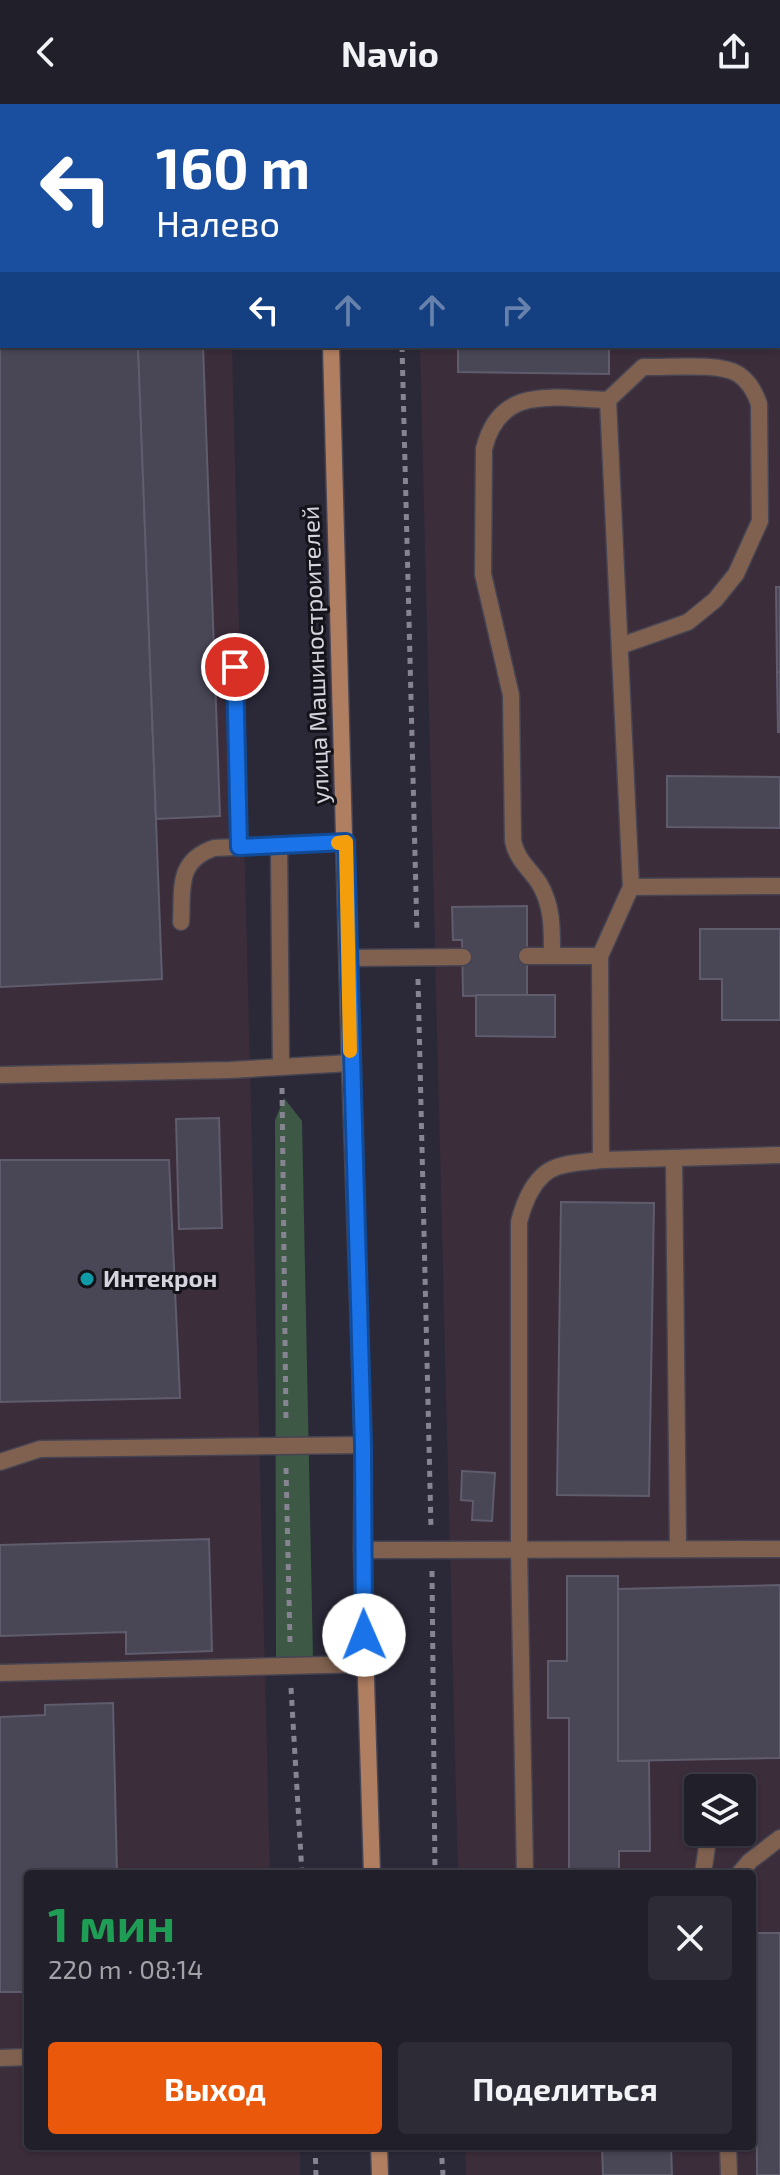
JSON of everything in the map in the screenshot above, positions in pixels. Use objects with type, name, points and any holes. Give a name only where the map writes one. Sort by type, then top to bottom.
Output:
[{"type":"main road","name":"улица Машиностроителей","points":[[331,348],[363,1445],[362,1550],[372,1870]]},
{"type":"main road","points":[[379,2150],[380,2175]]},
{"type":"lane","points":[[552,956],[552,916],[546,897],[538,881],[522,863],[513,841],[511,695],[483,574],[484,449],[488,432],[497,417],[509,406],[524,399],[608,400],[643,367],[724,369],[738,374],[755,391],[759,404],[760,521],[736,574],[715,600],[688,622],[620,646]]},
{"type":"lane","points":[[601,1160],[600,956],[631,887],[608,400]]},
{"type":"lane","points":[[235,667],[239,847]]},
{"type":"lane","points":[[181,922],[183,876],[194,857],[214,848],[346,842]]},
{"type":"lane","points":[[279,845],[281,1067]]},
{"type":"lane","points":[[631,887],[780,886]]},
{"type":"lane","points":[[527,956],[600,956]]},
{"type":"lane","points":[[349,958],[463,957]]},
{"type":"lane","points":[[0,1075],[350,1063]]},
{"type":"lane","points":[[525,1870],[519,1550],[519,1222],[524,1202],[538,1182],[555,1167],[601,1160],[780,1155]]},
{"type":"lane","points":[[674,1158],[678,1549]]},
{"type":"lane","points":[[0,1462],[40,1449],[363,1445]]},
{"type":"lane","points":[[362,1550],[780,1549]]},
{"type":"lane","points":[[0,1673],[365,1664]]},
{"type":"lane","points":[[742,1870],[780,1838]]},
{"type":"lane","points":[[704,1870],[707,1846]]},
{"type":"lane","points":[[0,2058],[24,2057]]},
{"type":"lane","points":[[728,2150],[729,2175]]},
{"type":"path","points":[[402,348],[431,1550],[435,1870]]},
{"type":"path","points":[[315,2150],[316,2175]]},
{"type":"path","points":[[441,2150],[443,2175]]},
{"type":"shaded area","points":[[0,348],[232,348],[270,1870],[24,1870],[24,2150],[300,2150],[300,2175],[0,2175]]},
{"type":"shaded area","points":[[420,348],[780,348],[780,2175],[466,2175],[465,2150],[756,2150],[756,1870],[458,1870]]},
{"type":"green space","points":[[284,1098],[302,1121],[313,1659],[276,1660],[275,1120]]},
{"type":"building","points":[[0,348],[138,348],[162,979],[0,987]]},
{"type":"building","points":[[138,348],[203,348],[220,816],[156,819]]},
{"type":"building","points":[[458,348],[609,348],[609,374],[458,372]]},
{"type":"building","points":[[776,587],[780,587],[780,672],[777,672]]},
{"type":"building","points":[[777,672],[780,672],[780,732],[778,732]]},
{"type":"building","points":[[667,776],[780,777],[780,828],[667,827]]},
{"type":"building","points":[[527,906],[527,995],[463,996],[462,940],[453,940],[452,907]]},
{"type":"building","points":[[700,929],[780,929],[780,1020],[722,1020],[722,979],[700,979]]},
{"type":"building","points":[[476,995],[555,995],[555,1037],[476,1036]]},
{"type":"building","name":"Интекрон","points":[[219,1118],[222,1228],[179,1229],[176,1119]]},
{"type":"building","name":"Интекрон","points":[[0,1160],[169,1160],[180,1398],[0,1402]]},
{"type":"building","points":[[561,1202],[654,1203],[649,1496],[557,1495]]},
{"type":"building","points":[[462,1471],[495,1473],[492,1521],[472,1520],[473,1501],[461,1500]]},
{"type":"building","points":[[209,1539],[212,1651],[126,1654],[126,1632],[0,1636],[0,1545]]},
{"type":"building","points":[[567,1576],[618,1576],[618,1761],[649,1761],[650,1851],[619,1851],[619,1870],[569,1870],[569,1718],[548,1718],[548,1661],[567,1661]]},
{"type":"building","points":[[780,1585],[780,1758],[618,1761],[618,1589]]},
{"type":"building","points":[[113,1703],[117,1870],[24,1870],[24,1992],[0,1992],[0,1717],[45,1715],[45,1705]]},
{"type":"building","points":[[756,1933],[780,1933],[780,2175],[757,2175]]},
{"type":"building","points":[[602,2150],[671,2150],[672,2175],[603,2175]]},
{"type":"slow traffic","points":[[338,843],[346,842],[350,1051]]},
{"type":"place","name":"Интекрон","points":[[87,1279]]},
{"type":"route","points":[[235,667],[239,847],[346,842],[363,1445],[364,1635]]}]
